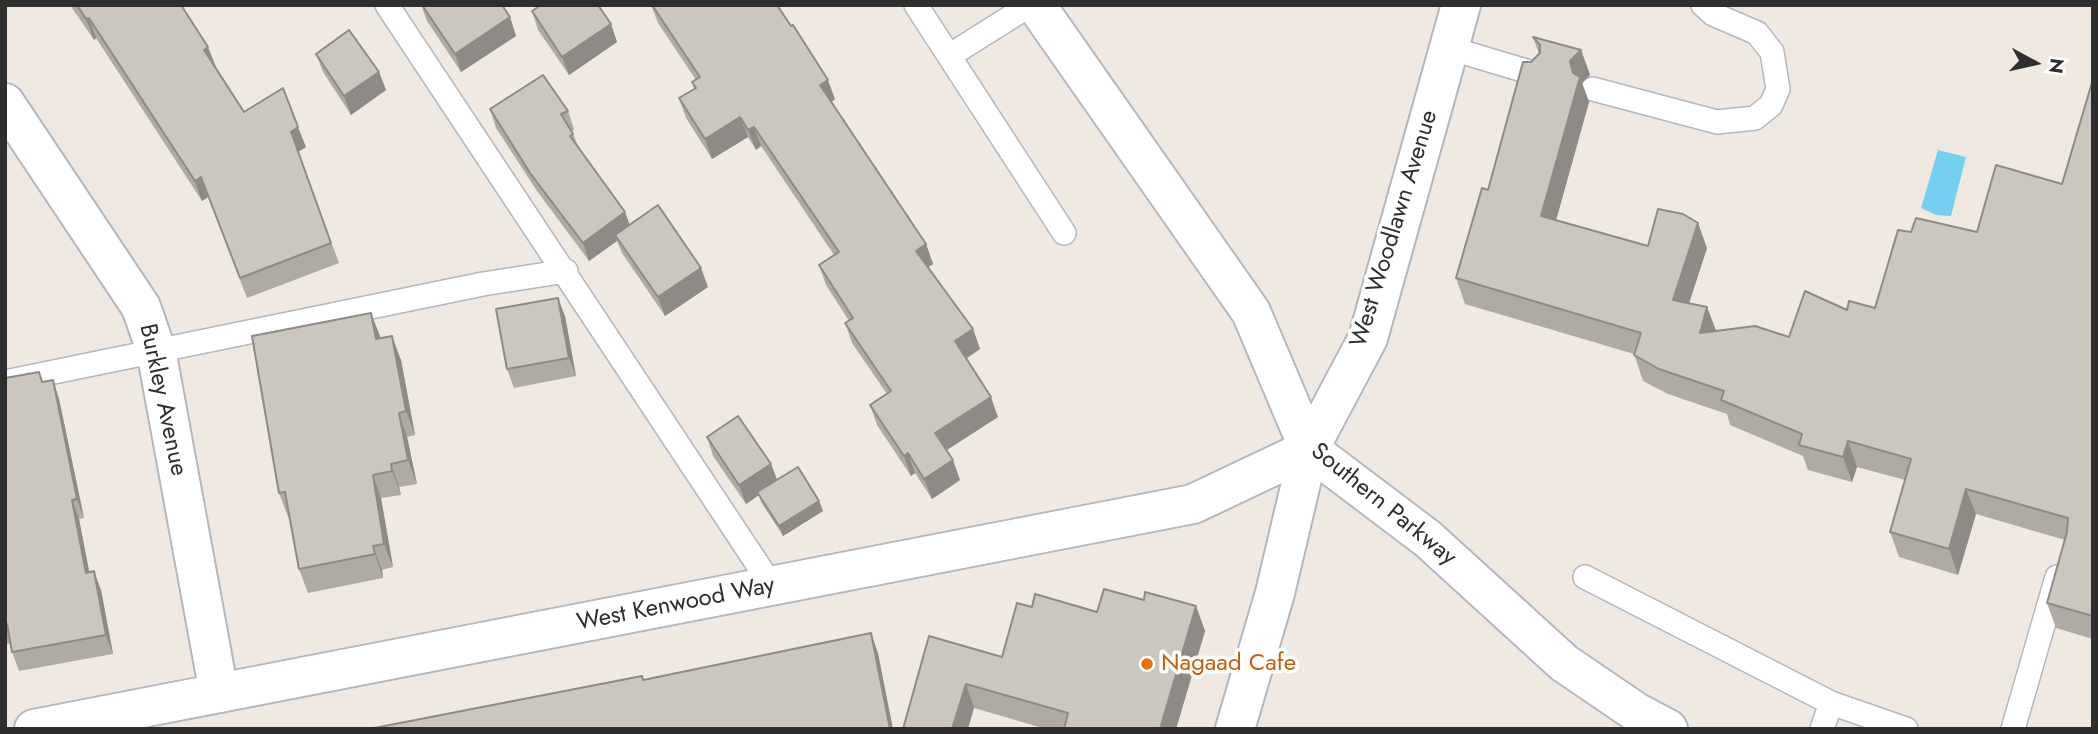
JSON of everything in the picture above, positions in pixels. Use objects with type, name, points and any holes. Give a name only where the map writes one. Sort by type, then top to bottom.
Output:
[{"type":"street","name":"Southern Parkway","points":[[1036,5],[1251,312],[1309,449],[1428,539],[1564,663],[1636,712],[1668,729]]},
{"type":"street","name":"West Woodlawn Avenue","points":[[1235,729],[1275,593],[1309,449],[1368,338],[1461,5]]},
{"type":"street","name":"Burkley Avenue","points":[[5,103],[141,307],[156,350],[219,694]]},
{"type":"street","name":"West Kenwood Way","points":[[34,729],[1192,504],[1309,449]]},
{"type":"lane","points":[[387,5],[566,271],[772,586]]},
{"type":"lane","points":[[916,5],[1064,233]]},
{"type":"lane","points":[[949,56],[1030,5]]},
{"type":"lane","points":[[1593,89],[1717,122],[1755,118],[1771,105],[1778,89],[1772,52],[1757,33],[1713,13],[1703,5]]},
{"type":"lane","points":[[1449,48],[1536,74]]},
{"type":"lane","points":[[5,382],[483,284],[566,271]]},
{"type":"lane","points":[[2013,729],[2063,554]]},
{"type":"lane","points":[[1585,577],[1831,703],[1906,729]]},
{"type":"lane","points":[[1822,729],[1831,703]]},
{"type":"water","points":[[1938,150],[1966,157],[1951,216],[1936,215],[1921,208]]},
{"type":"building","points":[[77,5],[181,5],[208,47],[204,50],[244,112],[283,88],[298,127],[291,132],[331,243],[240,278],[201,177],[195,181],[89,18],[86,19]]},
{"type":"building","points":[[422,5],[502,5],[510,17],[455,54]]},
{"type":"building","points":[[541,5],[598,5],[611,24],[562,57],[532,11]]},
{"type":"building","points":[[652,5],[777,5],[828,80],[820,85],[926,244],[916,251],[973,329],[955,341],[991,397],[935,433],[953,460],[924,479],[908,453],[904,456],[870,405],[891,391],[845,323],[853,318],[819,265],[839,252],[754,127],[748,130],[740,117],[705,139],[679,98],[696,88],[692,82],[700,77]]},
{"type":"building","points":[[349,30],[379,72],[344,96],[316,54]]},
{"type":"building","points":[[1533,37],[1581,50],[1570,61],[1573,73],[1580,77],[1541,216],[1648,246],[1658,209],[1683,214],[1698,223],[1673,300],[1707,307],[1700,333],[1755,326],[1789,337],[1805,291],[1847,310],[1849,301],[1875,308],[1898,230],[1911,232],[1916,218],[1977,232],[1996,165],[2062,184],[2093,79],[2093,616],[2047,603],[2067,532],[2068,518],[1966,489],[1949,549],[1890,532],[1911,459],[1848,441],[1843,457],[1799,445],[1802,434],[1721,400],[1724,391],[1659,369],[1634,355],[1641,333],[1456,278],[1482,188],[1488,190],[1523,62],[1531,62],[1540,53],[1540,45]]},
{"type":"building","points":[[543,75],[568,111],[561,114],[573,134],[570,136],[625,212],[583,243],[530,173],[490,109]]},
{"type":"building","points":[[658,205],[701,268],[658,297],[615,235]]},
{"type":"building","points":[[558,298],[569,358],[507,369],[496,309]]},
{"type":"building","points":[[371,313],[376,339],[392,336],[406,411],[399,413],[408,460],[391,464],[392,471],[373,475],[384,544],[373,546],[375,554],[299,569],[285,492],[279,493],[252,336]]},
{"type":"building","points":[[39,372],[42,382],[53,380],[77,499],[72,500],[86,573],[94,571],[106,635],[12,652],[5,624],[5,378]]},
{"type":"building","points":[[738,416],[771,464],[739,485],[707,437]]},
{"type":"building","points":[[798,467],[819,501],[779,526],[757,492]]},
{"type":"building","points":[[1104,589],[1144,600],[1145,592],[1196,606],[1160,729],[1064,729],[1068,713],[966,684],[952,729],[903,729],[929,636],[1002,657],[1017,603],[1032,607],[1035,594],[1097,612]]},
{"type":"building","points":[[871,633],[890,729],[369,729],[642,676],[643,680]]},
{"type":"place","name":"Nagaad Cafe","points":[[1147,664]]}]
